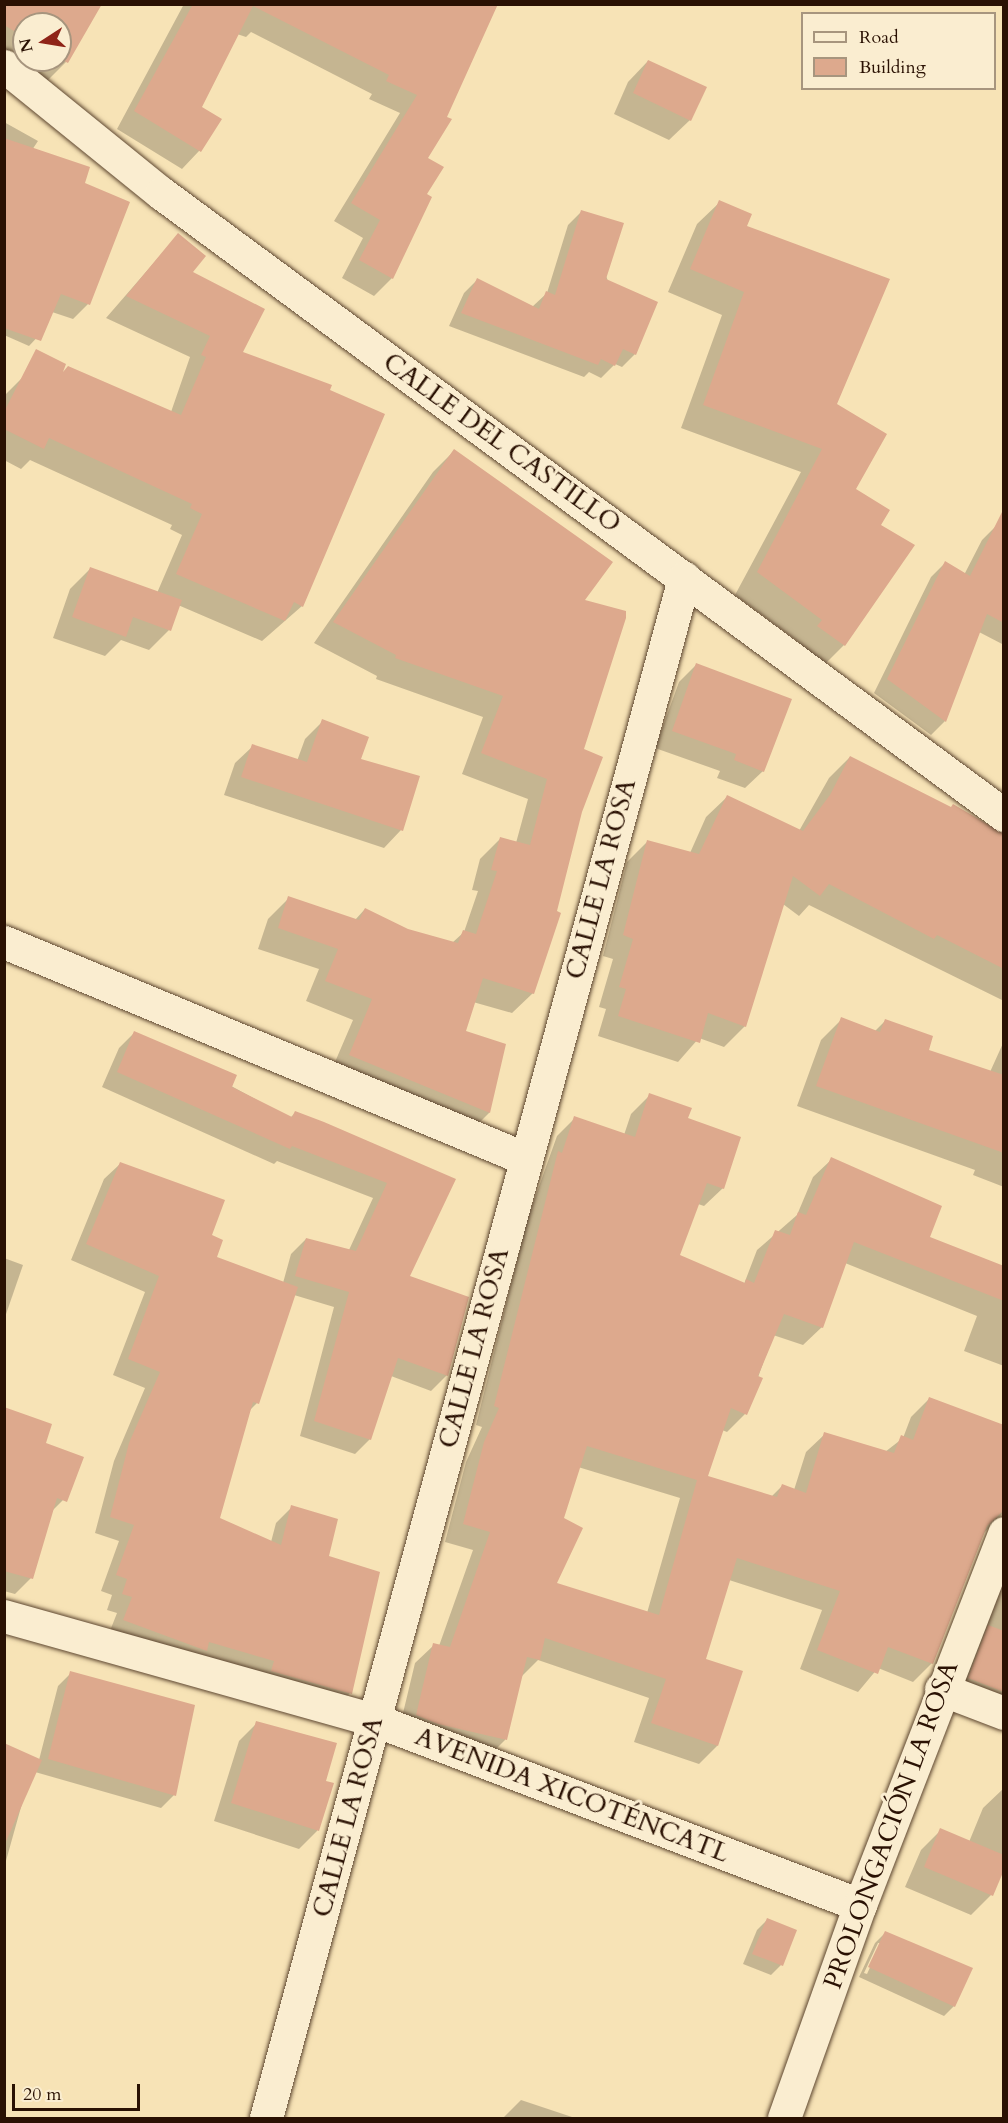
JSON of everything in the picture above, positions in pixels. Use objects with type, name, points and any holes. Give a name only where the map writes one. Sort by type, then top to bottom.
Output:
[{"type":"street","name":"CALLE DEL CASTILLO","points":[[4,66],[161,194],[1004,815]]},
{"type":"street","name":"CALLE LA ROSA","points":[[266,2118],[375,1720],[524,1158],[684,578]]},
{"type":"street","points":[[4,942],[524,1158]]},
{"type":"street","name":"PROLONGACIÓN LA ROSA","points":[[784,2118],[860,1905],[941,1689],[1004,1533]]},
{"type":"street","name":"AVENIDA XICOTÉNCATL","points":[[4,1616],[375,1720],[860,1905]]},
{"type":"street","points":[[941,1689],[1004,1713]]},
{"type":"building","points":[[4,4],[102,4],[72,56],[72,12],[12,12],[12,30],[4,25]]},
{"type":"building","points":[[193,4],[498,4],[447,117],[452,119],[428,158],[444,167],[427,194],[432,197],[393,279],[359,260],[380,220],[351,203],[417,95],[386,81],[389,75],[253,6],[202,107],[222,119],[201,152],[134,111]]},
{"type":"building","points":[[648,60],[707,87],[691,121],[633,93]]},
{"type":"building","points":[[4,138],[90,167],[85,183],[130,202],[90,305],[61,294],[41,341],[4,328]]},
{"type":"building","points":[[719,200],[752,214],[747,226],[890,279],[837,404],[887,434],[856,489],[890,510],[881,525],[915,545],[845,646],[817,626],[822,620],[757,572],[822,449],[703,405],[744,292],[690,269]]},
{"type":"building","points":[[581,210],[624,223],[606,279],[658,302],[636,355],[623,349],[615,366],[601,359],[598,365],[461,313],[477,278],[539,309],[546,291],[555,295]]},
{"type":"building","points":[[178,233],[206,256],[193,272],[265,309],[243,352],[332,385],[330,390],[385,414],[303,607],[294,602],[285,621],[176,574],[202,514],[190,508],[192,504],[49,438],[44,449],[4,429],[4,412],[36,349],[66,364],[63,372],[68,366],[181,415],[206,357],[201,355],[210,336],[126,296]]},
{"type":"building","points":[[454,449],[613,562],[585,600],[626,611],[626,618],[584,749],[603,757],[582,812],[557,911],[561,913],[534,994],[483,978],[466,1031],[506,1044],[490,1113],[349,1055],[372,999],[325,981],[338,949],[278,928],[288,896],[359,920],[365,908],[408,929],[458,943],[463,930],[476,934],[497,871],[491,870],[500,837],[530,845],[547,779],[481,753],[503,696],[395,658],[396,655],[333,622]]},
{"type":"building","points":[[1004,508],[1004,623],[987,614],[946,722],[887,679],[945,561],[970,576]]},
{"type":"building","points":[[90,567],[182,600],[171,631],[133,617],[126,637],[72,617]]},
{"type":"building","points":[[696,663],[792,699],[764,772],[734,760],[736,754],[672,731]]},
{"type":"building","points":[[322,719],[369,737],[361,759],[420,776],[403,831],[241,777],[252,744],[307,762]]},
{"type":"building","points":[[850,756],[951,807],[953,804],[1004,834],[1004,969],[937,935],[934,939],[829,884],[820,896],[793,876],[746,1027],[708,1013],[700,1043],[618,1016],[626,989],[619,987],[633,939],[623,935],[647,840],[699,854],[727,795],[803,831],[830,795]]},
{"type":"building","points":[[841,1017],[880,1032],[885,1019],[933,1036],[929,1050],[1004,1075],[1004,1153],[816,1086]]},
{"type":"building","points":[[134,1031],[237,1075],[232,1087],[292,1117],[295,1111],[456,1179],[410,1276],[469,1297],[448,1376],[398,1358],[371,1440],[314,1421],[349,1292],[295,1276],[306,1238],[356,1251],[387,1183],[292,1146],[290,1149],[117,1072]]},
{"type":"building","points":[[649,1093],[692,1108],[688,1118],[741,1137],[724,1189],[707,1183],[680,1255],[745,1283],[746,1279],[754,1283],[775,1230],[790,1235],[798,1212],[806,1215],[831,1157],[942,1206],[930,1237],[1004,1266],[1004,1301],[854,1242],[823,1328],[784,1314],[758,1376],[763,1378],[747,1415],[731,1408],[708,1476],[777,1497],[782,1484],[806,1493],[824,1432],[894,1453],[901,1435],[913,1440],[929,1397],[1004,1425],[1004,1510],[987,1526],[933,1664],[888,1647],[878,1674],[817,1650],[840,1591],[737,1558],[706,1659],[743,1671],[718,1746],[651,1723],[666,1679],[545,1638],[540,1660],[527,1657],[507,1740],[438,1724],[416,1715],[433,1643],[450,1647],[490,1532],[463,1524],[484,1442],[499,1408],[494,1406],[558,1151],[562,1153],[574,1116],[635,1137]],"holes":[[[587,1446],[697,1480],[659,1615],[557,1583],[583,1528],[564,1518]]]},
{"type":"building","points":[[120,1162],[225,1200],[212,1235],[223,1240],[217,1257],[298,1287],[259,1404],[253,1402],[220,1518],[281,1545],[291,1505],[338,1519],[329,1556],[380,1572],[352,1694],[271,1671],[274,1661],[209,1642],[207,1651],[123,1620],[132,1597],[122,1594],[127,1579],[116,1575],[134,1525],[110,1517],[129,1443],[160,1372],[128,1359],[159,1276],[86,1244]]},
{"type":"building","points":[[4,1407],[52,1424],[46,1443],[84,1457],[67,1502],[57,1498],[33,1579],[4,1571]]},
{"type":"building","points":[[988,1625],[1004,1631],[1004,1692],[968,1678]]},
{"type":"building","points":[[70,1671],[195,1705],[176,1796],[48,1759]]},
{"type":"building","points":[[256,1721],[337,1743],[326,1781],[334,1783],[319,1831],[231,1803]]},
{"type":"building","points":[[4,1743],[42,1760],[4,1846]]},
{"type":"building","points":[[940,1828],[1004,1855],[1004,1870],[993,1896],[924,1867]]},
{"type":"building","points":[[767,1918],[797,1930],[783,1966],[752,1954]]},
{"type":"building","points":[[885,1931],[973,1968],[955,2007],[868,1967]]}]
